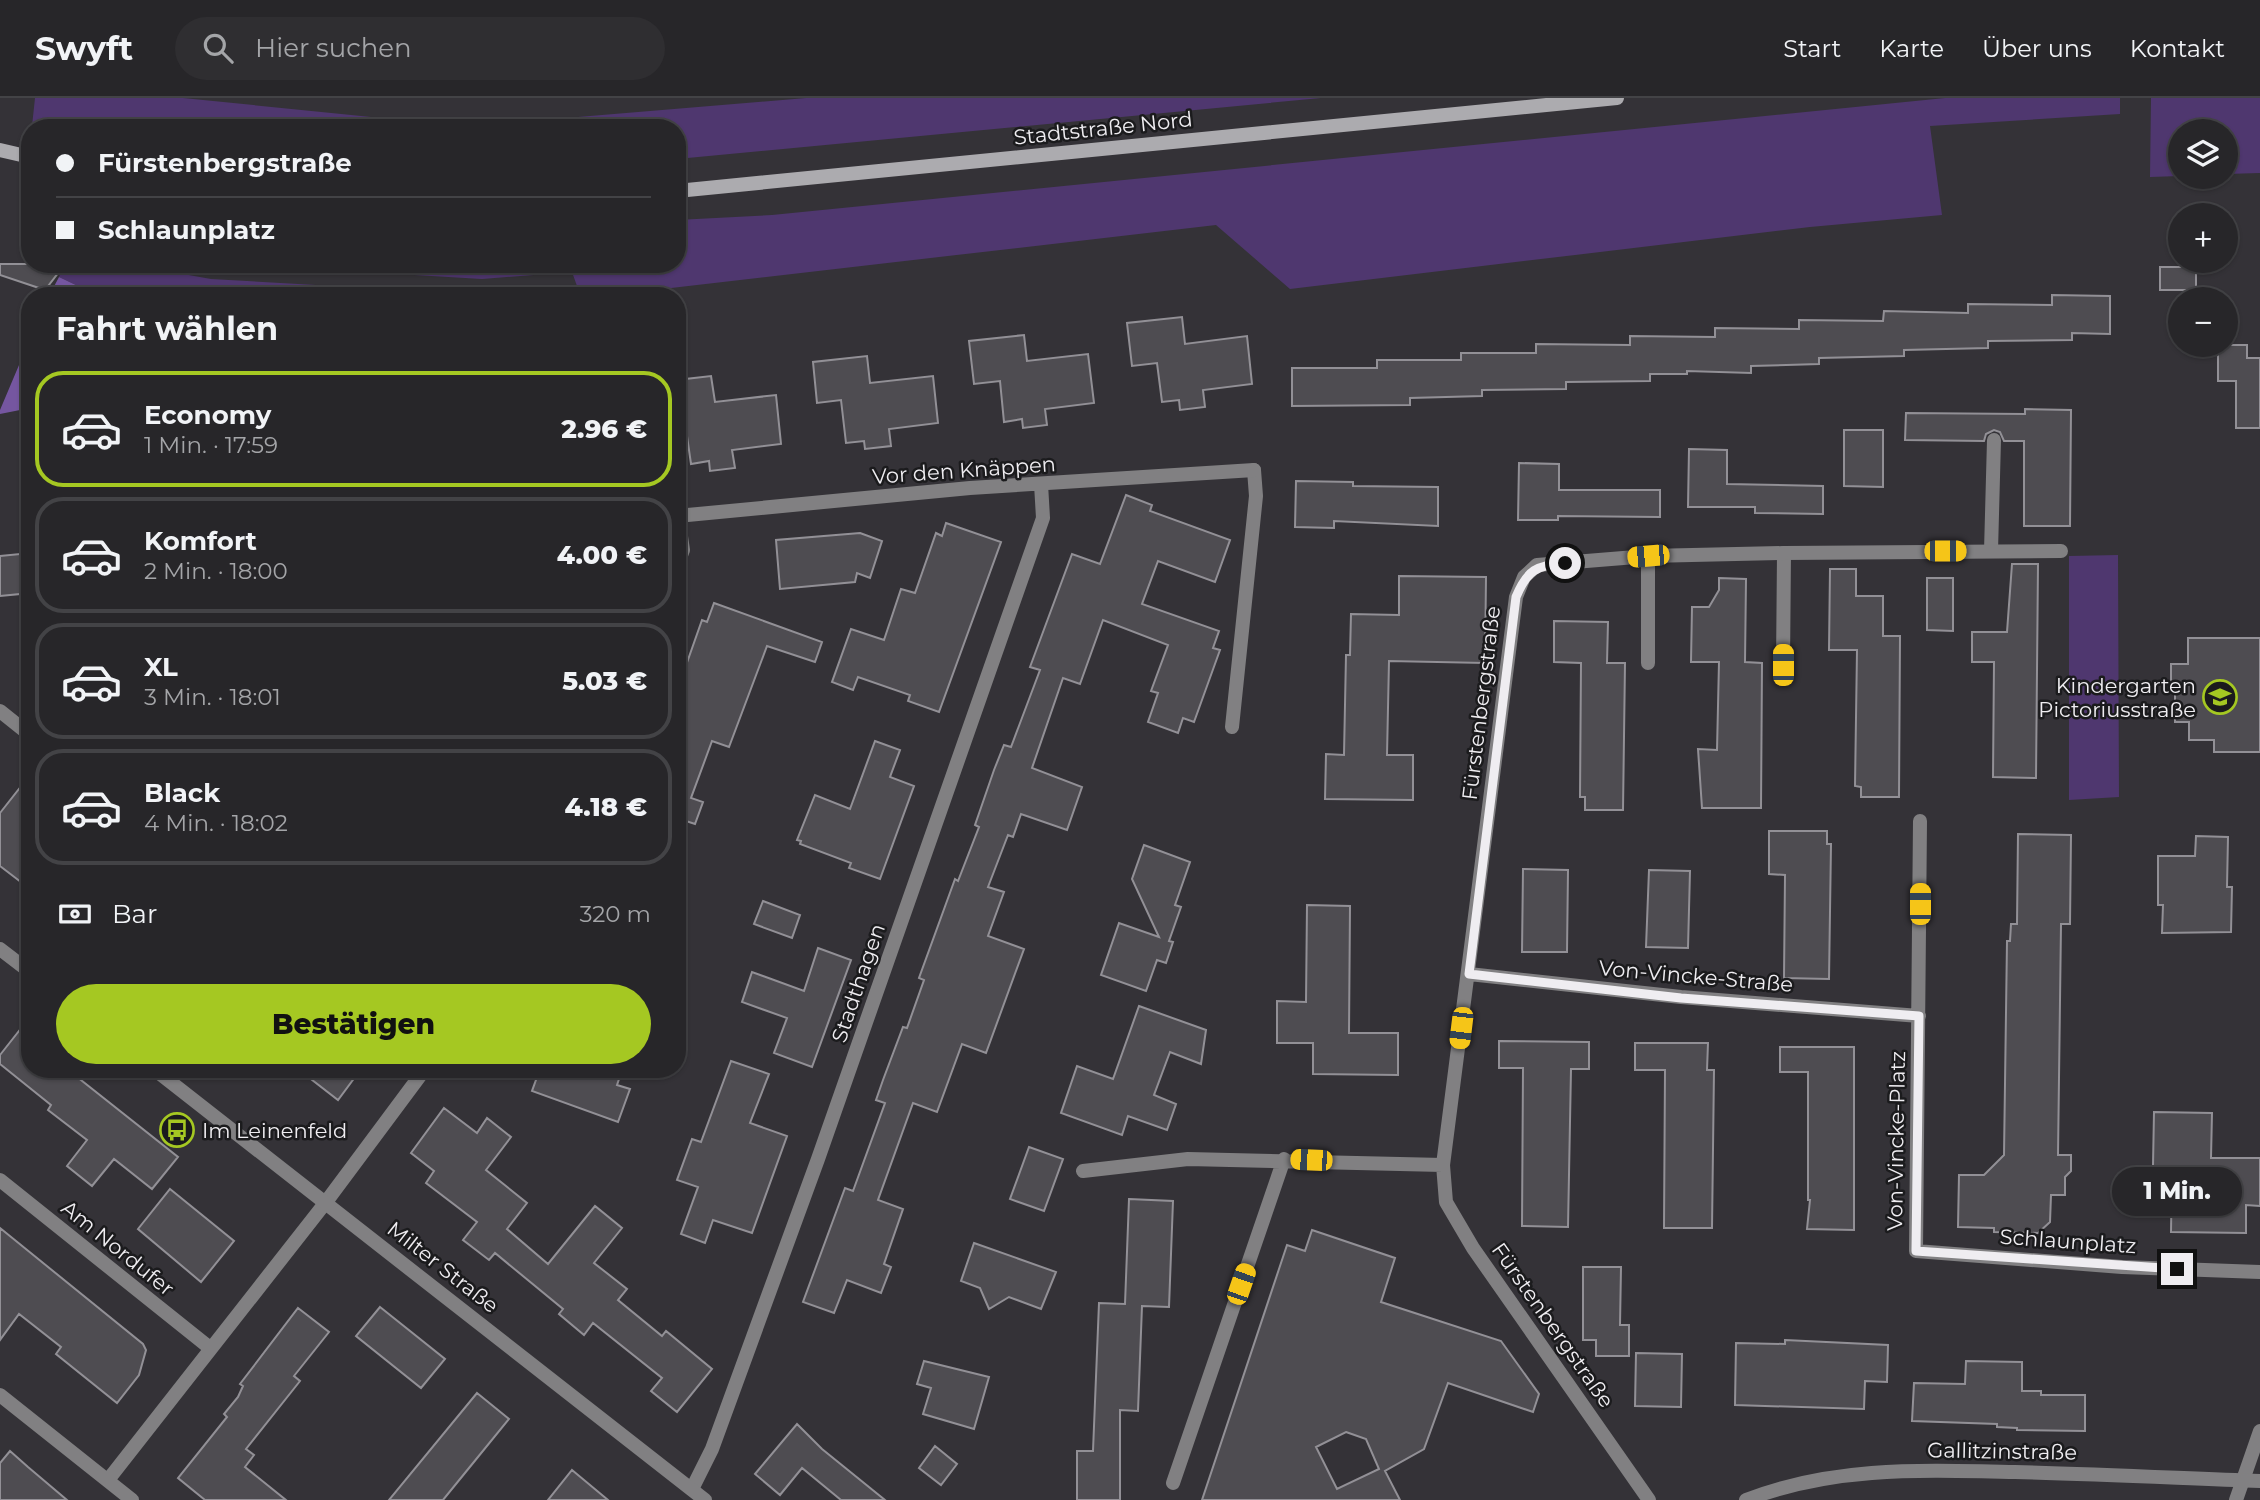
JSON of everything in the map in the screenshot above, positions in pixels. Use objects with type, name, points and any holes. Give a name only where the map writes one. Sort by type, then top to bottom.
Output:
[{"type":"main road","name":"Stadtstraße Nord","points":[[686,190],[1617,98]]},
{"type":"main road","points":[[0,150],[21,155]]},
{"type":"street","points":[[1991,551],[1994,440]]},
{"type":"street","name":"Vor den Knäppen","points":[[686,515],[1041,484],[1254,470],[1256,496],[1232,727]]},
{"type":"street","name":"Stadthagen","points":[[692,1489],[712,1449],[818,1159],[1039,531],[1043,518],[1041,484]]},
{"type":"street","name":"Fürstenbergstraße","points":[[1649,1500],[1473,1248],[1446,1202],[1443,1165],[1516,597],[1524,577],[1537,565],[1648,556],[1784,552],[2061,551]]},
{"type":"street","points":[[1783,665],[1784,552]]},
{"type":"street","points":[[1648,556],[1648,663]]},
{"type":"street","points":[[0,711],[21,728]]},
{"type":"street","name":"Von-Vincke-Platz","points":[[1916,1251],[1920,821]]},
{"type":"street","points":[[0,949],[21,965]]},
{"type":"street","name":"Von-Vincke-Straße","points":[[1469,974],[1681,998],[1919,1016]]},
{"type":"street","name":"Milter Straße","points":[[166,1078],[705,1500]]},
{"type":"street","points":[[108,1480],[326,1202],[418,1078]]},
{"type":"street","points":[[1083,1171],[1188,1159],[1284,1159],[1443,1165]]},
{"type":"street","points":[[1172,1483],[1284,1159]]},
{"type":"street","name":"Am Nordufer","points":[[0,1180],[209,1349]]},
{"type":"street","name":"Schlaunplatz","points":[[1916,1251],[2122,1266],[2260,1272]]},
{"type":"street","points":[[0,1395],[132,1500]]},
{"type":"street","points":[[2236,1500],[2260,1431]]},
{"type":"street","name":"Gallitzinstraße","points":[[1746,1500],[1789,1485],[1843,1475],[1903,1469],[2260,1481]]},
{"type":"shaded area","points":[[35,98],[183,98],[391,119],[33,119]]},
{"type":"shaded area","points":[[806,98],[1321,98],[686,158],[686,119],[530,119]]},
{"type":"shaded area","points":[[1945,98],[2120,98],[2120,114],[1930,126],[1942,215],[1810,227],[1290,289],[1216,225],[680,287],[568,287],[577,286],[572,273],[686,273],[686,220],[772,215]]},
{"type":"shaded area","points":[[2151,98],[2260,98],[2260,173],[2238,174],[2238,119],[2168,119],[2168,176],[2150,177]]},
{"type":"shaded area","points":[[61,273],[177,273],[211,279],[352,287],[80,287],[59,277]]},
{"type":"shaded area","points":[[380,273],[559,273],[482,279]]},
{"type":"shaded area","points":[[59,277],[80,287],[54,287]]},
{"type":"shaded area","points":[[21,360],[21,410],[0,414]]},
{"type":"shaded area","points":[[2118,555],[2119,797],[2069,800],[2069,556]]},
{"type":"building","points":[[0,264],[21,264],[21,273],[58,273],[47,287],[36,287],[0,275]]},
{"type":"building","points":[[2160,267],[2168,267],[2168,273],[2196,273],[2196,287],[2168,287],[2168,290],[2160,290]]},
{"type":"building","points":[[2052,295],[2110,296],[2110,334],[2072,333],[2072,340],[1988,341],[1988,348],[1904,350],[1904,356],[1819,358],[1819,364],[1751,366],[1751,373],[1687,371],[1687,374],[1650,374],[1650,381],[1566,382],[1566,389],[1482,390],[1482,396],[1410,398],[1410,405],[1292,406],[1292,368],[1377,368],[1377,360],[1461,360],[1461,353],[1536,353],[1536,344],[1630,345],[1630,336],[1715,337],[1715,328],[1799,329],[1799,320],[1883,321],[1884,311],[1968,313],[1968,304],[2052,305]]},
{"type":"building","points":[[1182,317],[1185,344],[1247,336],[1252,384],[1203,390],[1205,407],[1180,410],[1179,400],[1162,402],[1157,363],[1132,366],[1127,323]]},
{"type":"building","points":[[1024,335],[1027,361],[1088,354],[1094,403],[1045,409],[1047,425],[1023,428],[1022,419],[1004,422],[1000,381],[974,384],[969,341]]},
{"type":"building","points":[[2238,345],[2247,345],[2247,358],[2260,358],[2260,428],[2236,428],[2236,381],[2218,381],[2218,357],[2238,357]]},
{"type":"building","points":[[867,356],[870,383],[933,376],[938,423],[889,429],[891,446],[865,449],[864,441],[846,443],[841,400],[817,403],[813,362]]},
{"type":"building","points":[[711,376],[715,402],[776,395],[781,444],[732,450],[735,468],[710,471],[709,461],[691,464],[686,429],[686,379]]},
{"type":"building","points":[[2025,409],[2071,410],[2070,526],[2024,526],[2024,441],[2004,441],[2000,432],[1994,430],[1986,434],[1984,441],[1905,440],[1906,413],[2025,414]]},
{"type":"building","points":[[1844,430],[1883,430],[1883,487],[1844,486]]},
{"type":"building","points":[[1689,449],[1727,450],[1727,484],[1823,486],[1823,514],[1755,513],[1755,507],[1688,507]]},
{"type":"building","points":[[1519,463],[1559,464],[1559,490],[1660,490],[1660,517],[1558,516],[1558,520],[1518,520]]},
{"type":"building","points":[[1296,481],[1353,482],[1353,486],[1438,487],[1438,526],[1334,521],[1334,528],[1295,527]]},
{"type":"building","points":[[1126,495],[1152,505],[1150,511],[1230,540],[1215,582],[1158,561],[1142,604],[1219,631],[1213,648],[1220,650],[1194,722],[1183,718],[1178,733],[1148,722],[1158,693],[1151,691],[1168,645],[1103,620],[1080,684],[1063,678],[1032,768],[1082,787],[1067,830],[1021,814],[1013,837],[1008,835],[988,887],[1004,892],[988,936],[1024,949],[986,1053],[962,1044],[937,1112],[913,1103],[878,1200],[903,1209],[884,1264],[891,1267],[881,1293],[847,1280],[834,1313],[803,1302],[845,1188],[853,1191],[885,1103],[876,1100],[903,1027],[907,1028],[924,980],[919,978],[955,879],[958,881],[979,827],[975,825],[994,770],[1004,745],[1011,747],[1040,670],[1030,667],[1072,554],[1100,564]]},
{"type":"building","points":[[946,523],[1001,542],[939,712],[908,701],[910,695],[858,677],[853,690],[832,682],[851,629],[884,640],[901,589],[915,593],[936,533],[942,536]]},
{"type":"building","points":[[860,533],[882,541],[870,578],[857,573],[855,582],[780,589],[776,540]]},
{"type":"building","points":[[21,554],[21,594],[0,596],[0,556]]},
{"type":"building","points":[[2012,564],[2038,564],[2036,778],[1993,777],[1994,662],[1972,662],[1972,632],[2007,632]]},
{"type":"building","points":[[1830,569],[1856,569],[1856,596],[1883,596],[1883,636],[1900,636],[1899,797],[1861,797],[1861,787],[1855,786],[1857,650],[1829,650]]},
{"type":"building","points":[[1399,576],[1486,577],[1485,663],[1389,661],[1387,755],[1413,755],[1413,800],[1325,799],[1326,754],[1344,755],[1346,655],[1350,655],[1351,614],[1399,615]]},
{"type":"building","points":[[1719,578],[1746,579],[1745,662],[1762,663],[1761,808],[1702,808],[1698,749],[1717,750],[1719,662],[1691,662],[1692,607],[1709,607],[1719,590]]},
{"type":"building","points":[[1927,578],[1953,578],[1953,631],[1927,630]]},
{"type":"building","points":[[714,603],[822,642],[815,662],[767,646],[729,747],[712,741],[691,798],[703,802],[695,824],[686,821],[686,665],[702,620],[707,622]]},
{"type":"building","points":[[1554,621],[1608,622],[1607,663],[1625,663],[1623,810],[1585,810],[1585,797],[1580,797],[1581,663],[1554,662]]},
{"type":"building","name":"Kindergarten Pictoriusstraße","points":[[2188,638],[2260,638],[2260,752],[2214,752],[2214,740],[2189,740],[2189,722],[2175,722],[2175,689],[2171,689],[2171,664],[2188,664]]},
{"type":"building","points":[[875,741],[900,750],[890,777],[914,786],[880,879],[849,868],[851,863],[800,844],[801,841],[797,840],[815,795],[850,809]]},
{"type":"building","points":[[21,786],[21,882],[0,866],[0,813]]},
{"type":"building","points":[[1769,831],[1827,831],[1827,844],[1831,844],[1829,979],[1784,978],[1785,875],[1769,874]]},
{"type":"building","points":[[2018,834],[2071,835],[2070,924],[2061,924],[2058,1155],[2071,1155],[2071,1171],[2065,1177],[2065,1195],[2051,1195],[2050,1222],[2038,1233],[1994,1232],[1994,1228],[1958,1227],[1959,1175],[1984,1175],[2004,1155],[2007,941],[2010,941],[2011,924],[2017,924]]},
{"type":"building","points":[[2196,836],[2228,837],[2227,887],[2232,887],[2231,932],[2162,933],[2163,905],[2158,905],[2158,856],[2195,856]]},
{"type":"building","points":[[1144,845],[1190,862],[1175,905],[1181,907],[1169,941],[1173,942],[1166,963],[1157,960],[1146,991],[1101,975],[1119,923],[1159,937],[1132,879]]},
{"type":"building","points":[[1523,869],[1568,870],[1567,952],[1522,952]]},
{"type":"building","points":[[1649,870],[1690,871],[1688,948],[1646,947]]},
{"type":"building","points":[[763,901],[800,915],[792,938],[754,924]]},
{"type":"building","points":[[1307,905],[1350,906],[1349,1033],[1398,1033],[1398,1075],[1313,1074],[1313,1043],[1277,1043],[1277,1001],[1306,1002]]},
{"type":"building","points":[[818,948],[851,960],[812,1067],[774,1053],[787,1018],[742,1002],[752,972],[804,991]]},
{"type":"building","points":[[1139,1006],[1206,1030],[1201,1064],[1170,1052],[1154,1095],[1176,1104],[1167,1130],[1128,1116],[1122,1135],[1061,1113],[1077,1066],[1113,1079]]},
{"type":"building","points":[[21,1028],[21,1078],[78,1078],[178,1157],[152,1189],[114,1159],[92,1186],[67,1166],[87,1140],[48,1110],[51,1105],[0,1064],[0,1055]]},
{"type":"building","points":[[1499,1041],[1589,1042],[1589,1069],[1571,1069],[1568,1227],[1522,1226],[1523,1068],[1499,1068]]},
{"type":"building","points":[[1635,1043],[1708,1043],[1707,1070],[1714,1070],[1712,1228],[1664,1228],[1665,1070],[1635,1070]]},
{"type":"building","points":[[1780,1047],[1854,1047],[1854,1230],[1807,1229],[1810,1200],[1808,1072],[1780,1072]]},
{"type":"building","points":[[731,1061],[769,1074],[750,1123],[787,1136],[752,1233],[713,1220],[705,1243],[681,1234],[698,1187],[677,1180],[692,1139],[701,1142]]},
{"type":"building","points":[[310,1078],[354,1078],[338,1100]]},
{"type":"building","points":[[537,1078],[616,1078],[619,1079],[617,1085],[630,1089],[618,1122],[532,1091]]},
{"type":"building","points":[[444,1108],[477,1133],[487,1118],[511,1137],[486,1170],[527,1203],[507,1229],[548,1264],[595,1206],[622,1228],[594,1263],[627,1289],[618,1300],[662,1336],[666,1331],[712,1369],[677,1412],[651,1391],[662,1378],[593,1323],[584,1335],[559,1314],[563,1309],[495,1253],[489,1260],[463,1240],[477,1222],[426,1183],[434,1171],[411,1153]]},
{"type":"building","points":[[2154,1112],[2212,1113],[2211,1158],[2260,1158],[2260,1206],[2246,1205],[2246,1233],[2171,1232],[2172,1166],[2153,1166]]},
{"type":"building","points":[[1029,1147],[1063,1159],[1044,1211],[1010,1199]]},
{"type":"building","points":[[170,1189],[234,1241],[201,1282],[138,1229]]},
{"type":"building","points":[[1129,1199],[1173,1201],[1169,1307],[1142,1306],[1138,1411],[1120,1410],[1120,1500],[1077,1500],[1077,1451],[1093,1451],[1099,1303],[1125,1304]]},
{"type":"building","points":[[0,1228],[143,1344],[146,1350],[139,1375],[117,1403],[56,1354],[61,1347],[19,1314],[0,1340]]},
{"type":"building","points":[[1312,1230],[1395,1258],[1381,1302],[1501,1341],[1539,1394],[1533,1412],[1448,1383],[1424,1449],[1385,1471],[1400,1500],[1202,1500],[1287,1245],[1305,1251]],"holes":[[[1346,1432],[1366,1439],[1379,1469],[1337,1489],[1316,1447]]]},
{"type":"building","points":[[974,1243],[1056,1272],[1041,1309],[1009,1297],[989,1309],[980,1288],[961,1281]]},
{"type":"building","points":[[1583,1267],[1621,1267],[1620,1325],[1629,1325],[1629,1356],[1596,1356],[1596,1340],[1583,1340]]},
{"type":"building","points":[[380,1307],[445,1359],[421,1388],[356,1336]]},
{"type":"building","points":[[298,1308],[329,1332],[294,1376],[300,1381],[246,1449],[254,1455],[245,1467],[286,1500],[205,1500],[178,1478],[227,1417],[224,1414],[238,1397],[243,1386],[240,1384]]},
{"type":"building","points":[[1785,1340],[1888,1345],[1887,1382],[1865,1381],[1864,1409],[1735,1405],[1736,1343],[1785,1344]]},
{"type":"building","points":[[1636,1353],[1682,1354],[1681,1407],[1635,1406]]},
{"type":"building","points":[[924,1361],[989,1377],[974,1429],[923,1414],[931,1388],[917,1384]]},
{"type":"building","points":[[1966,1361],[2022,1362],[2022,1391],[2041,1391],[2041,1395],[2085,1395],[2085,1431],[2017,1430],[1997,1427],[1997,1424],[1912,1421],[1914,1383],[1965,1384]]},
{"type":"building","points":[[477,1393],[509,1419],[443,1500],[389,1500]]},
{"type":"building","points":[[797,1424],[822,1449],[885,1500],[841,1500],[802,1468],[780,1495],[755,1474]]},
{"type":"building","points":[[935,1446],[957,1464],[941,1485],[919,1468]]},
{"type":"building","points":[[10,1451],[67,1500],[0,1500],[0,1463]]},
{"type":"building","points":[[572,1470],[608,1500],[548,1500]]},
{"type":"place","name":"Kindergarten Pictoriusstraße","points":[[2220,697]]},
{"type":"place","name":"Im Leinenfeld","points":[[177,1130]]},
{"type":"route","points":[[1565,563],[1537,565],[1524,577],[1516,597],[1469,974],[1681,998],[1919,1016],[1916,1251],[2177,1269]]}]
